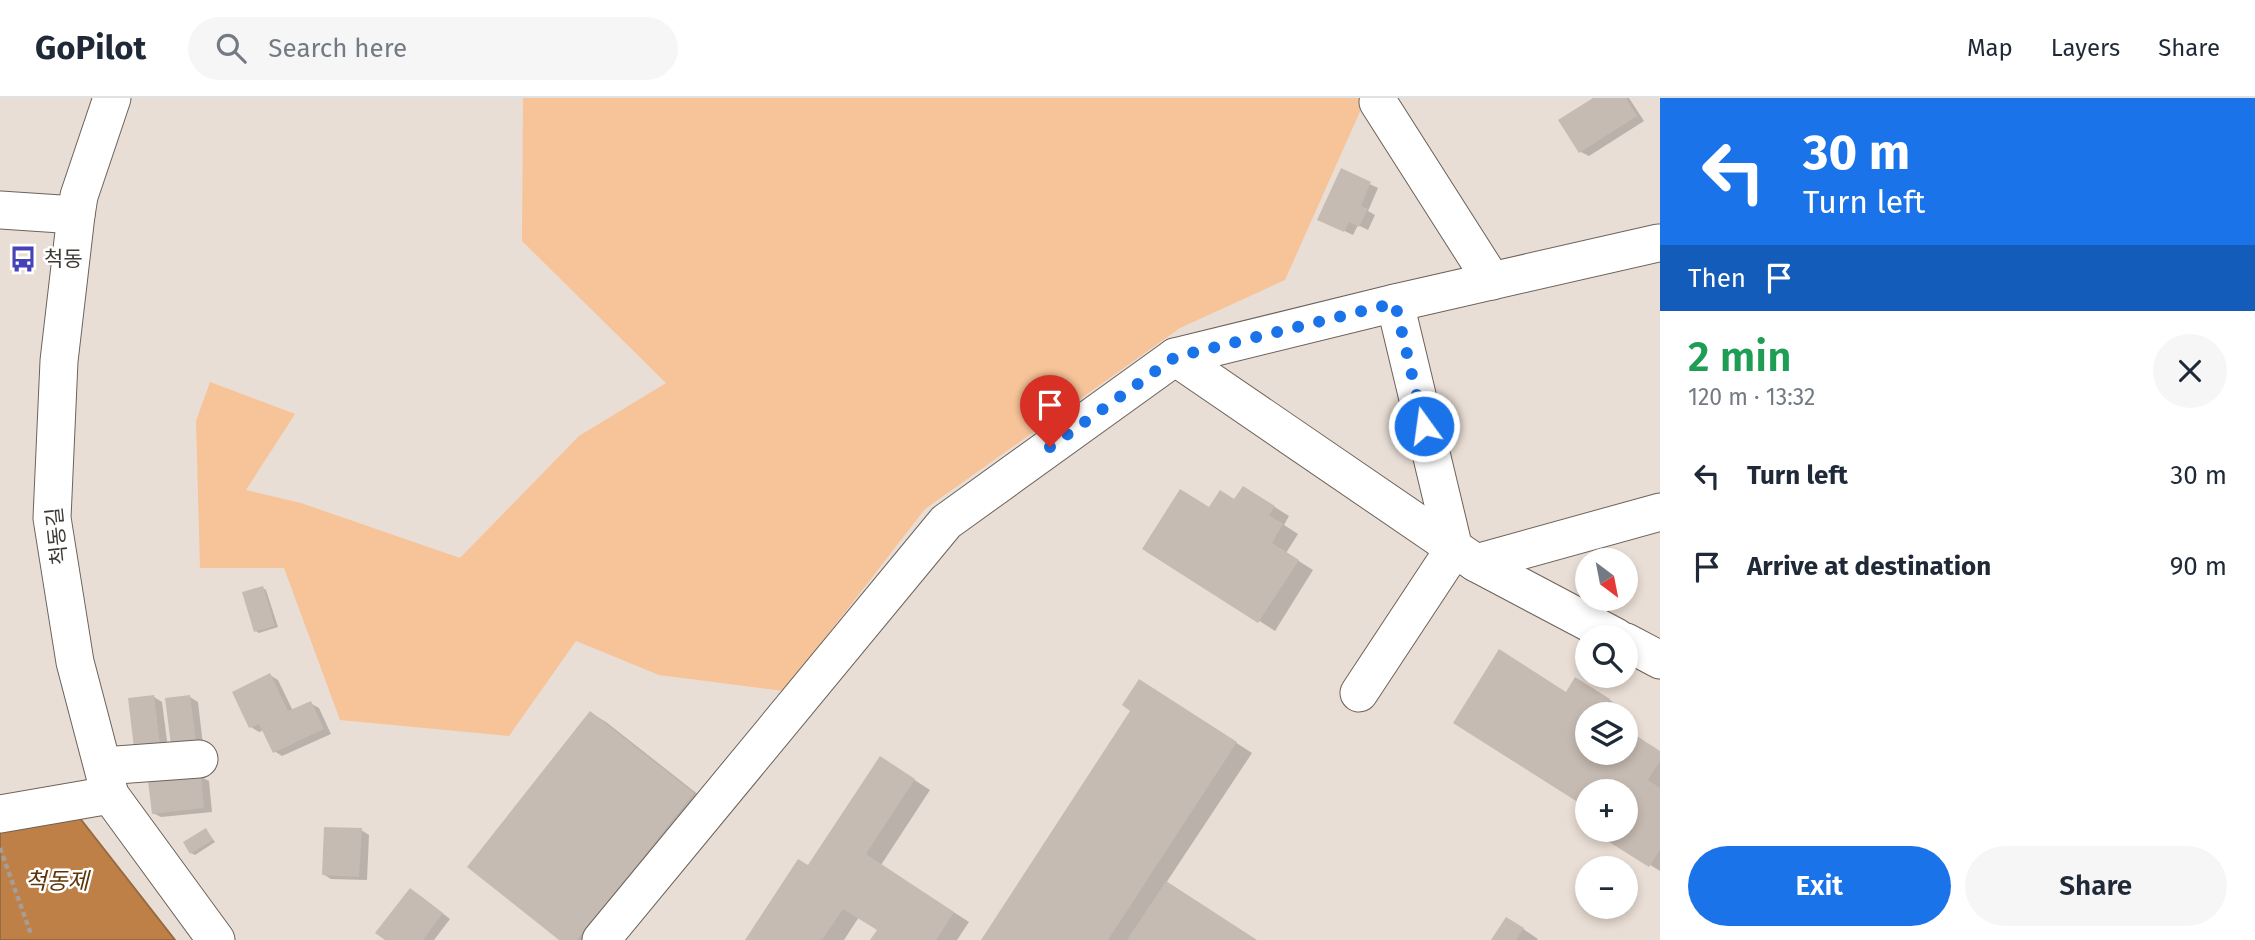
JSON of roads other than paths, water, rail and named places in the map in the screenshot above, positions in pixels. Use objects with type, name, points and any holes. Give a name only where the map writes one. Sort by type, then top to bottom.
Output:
[{"type":"street","name":"척동길","points":[[112,98],[79,196],[76,215],[59,361],[52,518],[75,663],[107,781],[216,940]]},
{"type":"street","points":[[1378,102],[1492,281]]},
{"type":"street","points":[[0,210],[76,215]]},
{"type":"street","points":[[601,940],[946,522],[1175,357],[1395,303],[1660,244]]},
{"type":"street","points":[[1395,303],[1465,556]]},
{"type":"street","points":[[1175,357],[1465,556],[1594,625]]},
{"type":"street","points":[[1359,693],[1465,556],[1660,512]]},
{"type":"street","points":[[1638,648],[1660,660]]},
{"type":"street","points":[[0,814],[107,781],[199,759]]},
{"type":"water","name":"척동제","points":[[79,817],[175,940],[0,940],[0,831]]},
{"type":"place","name":"척동","points":[[23,259]]}]
